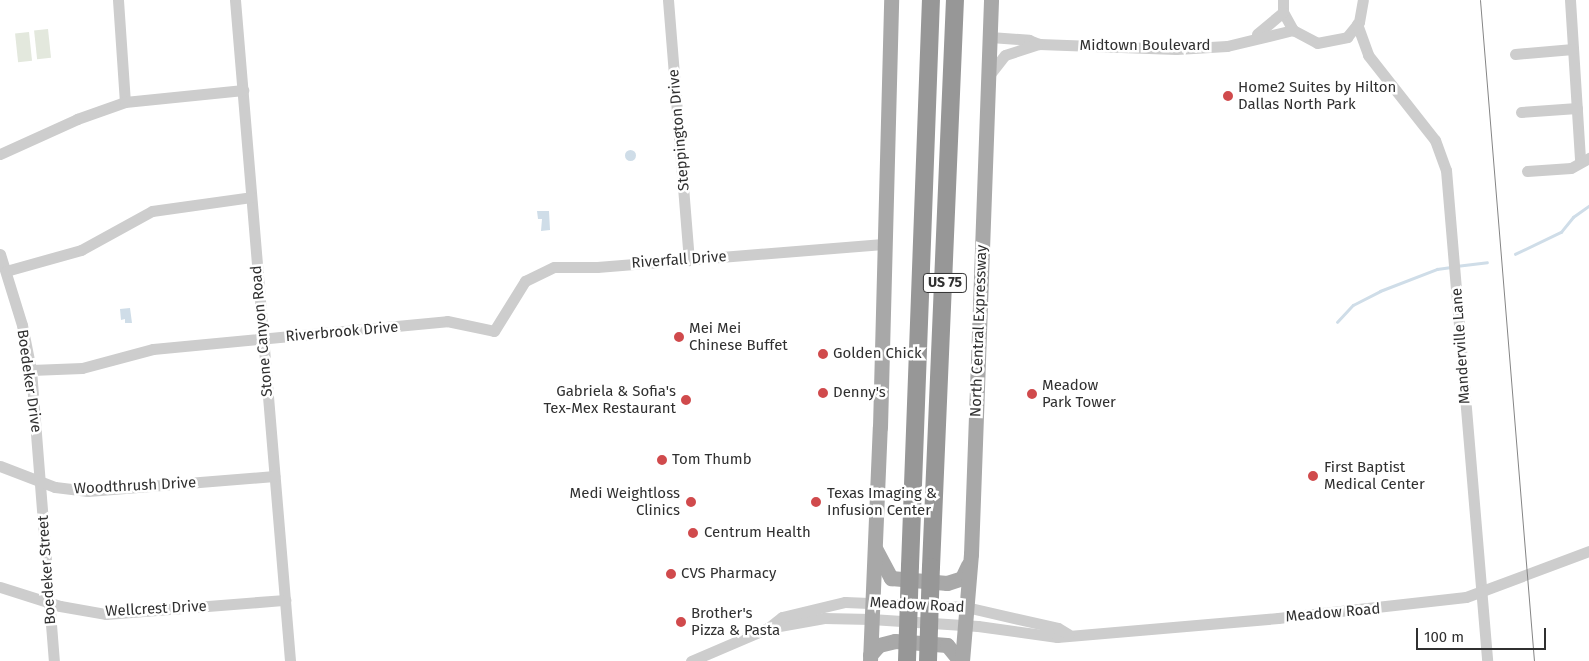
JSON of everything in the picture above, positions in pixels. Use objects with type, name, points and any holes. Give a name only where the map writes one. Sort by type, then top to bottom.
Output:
[{"type":"highway","name":"US 75","points":[[907,661],[931,0]]},
{"type":"highway","name":"US 75","points":[[928,661],[955,0]]},
{"type":"main road","points":[[870,658],[891,0]]},
{"type":"main road","name":"North Central Expressway","points":[[961,661],[971,554],[991,0]]},
{"type":"main road","points":[[874,546],[891,578],[956,581],[966,572],[971,554]]},
{"type":"main road","points":[[870,658],[880,645],[895,641],[948,645],[961,661]]},
{"type":"street","points":[[118,0],[125,102]]},
{"type":"street","name":"Stone Canyon Road","points":[[235,0],[290,661]]},
{"type":"street","name":"Steppington Drive","points":[[668,0],[689,260]]},
{"type":"street","points":[[1283,6],[1293,30],[1317,43],[1340,41],[1357,24],[1363,0]]},
{"type":"street","points":[[1527,171],[1571,168],[1585,159],[1577,108],[1570,0]]},
{"type":"street","name":"Midtown Boulevard","points":[[1250,40],[1283,6]]},
{"type":"street","name":"Manderville Lane","points":[[1357,24],[1368,55],[1440,150],[1447,179],[1487,661]]},
{"type":"street","name":"Midtown Boulevard","points":[[990,37],[1029,40],[1039,44],[1176,49],[1227,46],[1293,30]]},
{"type":"street","name":"Manderville Lane","points":[[1340,41],[1368,55]]},
{"type":"street","name":"Midtown Boulevard","points":[[989,75],[1005,55],[1039,44]]},
{"type":"street","points":[[1515,54],[1573,49]]},
{"type":"street","points":[[0,154],[77,119],[125,102],[243,90]]},
{"type":"street","points":[[1521,112],[1577,108]]},
{"type":"street","points":[[6,271],[81,250],[152,210],[251,197]]},
{"type":"street","name":"Riverfall Drive","points":[[502,321],[525,281],[540,271],[554,266],[597,267],[883,244]]},
{"type":"street","name":"Boedeker Drive","points":[[0,254],[22,325],[31,370],[40,480]]},
{"type":"street","name":"Riverbrook Drive","points":[[31,370],[82,368],[146,350],[447,322],[494,331],[502,321]]},
{"type":"street","name":"Woodthrush Drive","points":[[0,466],[55,487],[88,491],[274,476]]},
{"type":"street","name":"Boedeker Street","points":[[40,480],[54,661]]},
{"type":"street","name":"Meadow Road","points":[[691,661],[768,628],[824,618],[965,625],[1036,636],[1385,608],[1481,593],[1589,551]]},
{"type":"street","name":"Wellcrest Drive","points":[[0,587],[50,604],[106,614],[285,600]]},
{"type":"street","name":"Meadow Road","points":[[768,628],[782,617],[798,611],[845,602],[872,602],[966,607],[1058,628],[1068,634]]},
{"type":"shaded area","points":[[48,29],[51,58],[37,59],[34,30]]},
{"type":"shaded area","points":[[29,32],[32,61],[18,62],[15,33]]},
{"type":"shaded area","points":[[630,149],[636,155],[630,161],[624,155]]},
{"type":"shaded area","points":[[537,211],[549,211],[550,230],[541,231],[542,219],[538,219]]},
{"type":"shaded area","points":[[130,308],[132,323],[125,323],[125,319],[121,320],[120,309]]},
{"type":"waterway","points":[[1515,254],[1561,232],[1573,217],[1589,206]]},
{"type":"waterway","points":[[1456,266],[1487,262]]},
{"type":"waterway","points":[[1337,322],[1353,305],[1380,291],[1437,269],[1451,267]]},
{"type":"tram line","points":[[1480,0],[1534,661]]},
{"type":"place","name":"Home2 Suites by Hilton Dallas North Park","points":[[1228,96]]},
{"type":"place","name":"Mei Mei Chinese Buffet","points":[[679,337]]},
{"type":"place","name":"Golden Chick","points":[[823,354]]},
{"type":"place","name":"Denny's","points":[[823,393]]},
{"type":"place","name":"Meadow Park Tower","points":[[1032,394]]},
{"type":"place","name":"Gabriela & Sofia's Tex-Mex Restaurant","points":[[686,400]]},
{"type":"place","name":"Tom Thumb","points":[[662,460]]},
{"type":"place","name":"First Baptist Medical Center","points":[[1313,476]]},
{"type":"place","name":"Medi Weightloss Clinics","points":[[691,502]]},
{"type":"place","name":"Texas Imaging & Infusion Center","points":[[816,502]]},
{"type":"place","name":"Centrum Health","points":[[693,533]]},
{"type":"place","name":"CVS Pharmacy","points":[[671,574]]},
{"type":"place","name":"Brother's Pizza & Pasta","points":[[681,622]]}]
